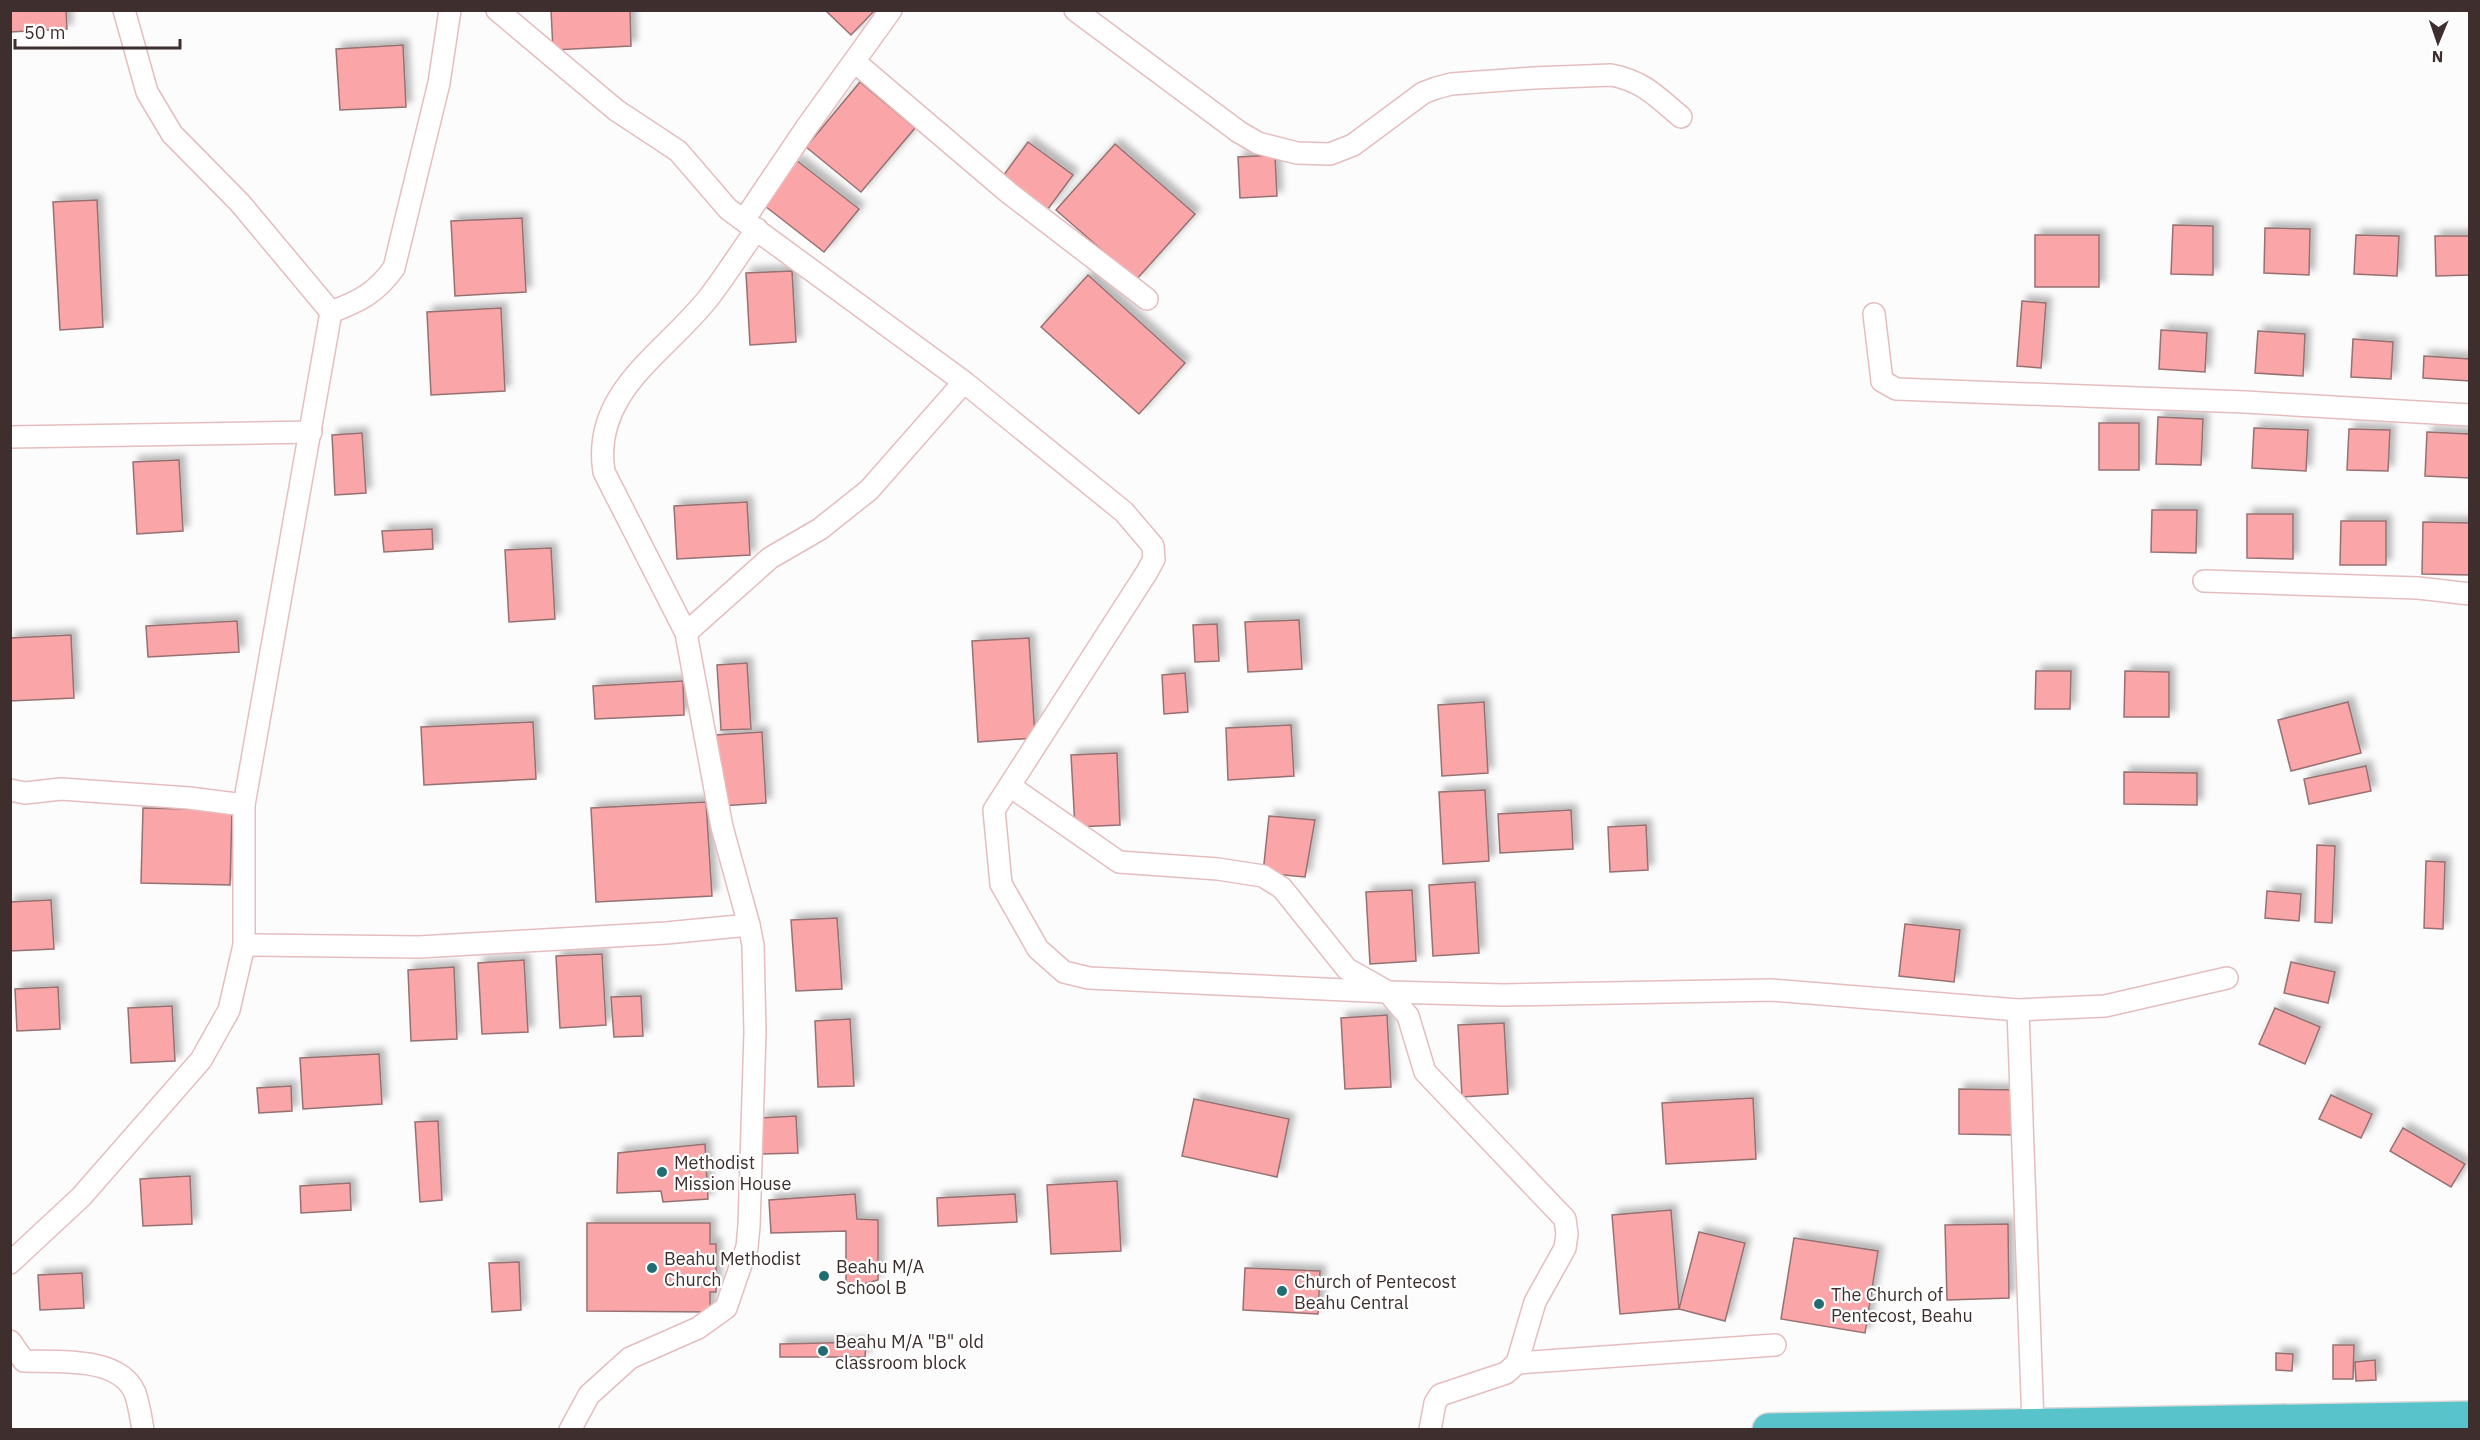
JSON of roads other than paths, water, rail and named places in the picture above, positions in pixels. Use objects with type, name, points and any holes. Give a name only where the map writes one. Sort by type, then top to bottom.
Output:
[{"type":"highway","points":[[1769,1430],[2469,1418]]},
{"type":"street","points":[[10,1263],[81,1197],[201,1060],[229,1010],[244,945],[244,805],[331,312],[240,203],[172,134],[147,93],[124,10]]},
{"type":"street","points":[[331,312],[361,301],[382,284],[394,268],[438,83],[450,10]]},
{"type":"street","points":[[497,10],[616,110],[678,151],[720,201],[964,382],[1124,512],[1153,546],[1154,559],[1147,572],[994,810],[1001,884],[1038,950],[1064,972],[1089,978],[1504,995],[1771,990],[2018,1010],[2106,1006],[2226,978]]},
{"type":"street","points":[[570,1430],[589,1395],[630,1358],[698,1329],[726,1308],[740,1274],[747,1247],[755,1032],[753,945],[750,925],[722,827],[686,633],[604,472],[601,456],[604,432],[622,390],[709,297],[750,224],[891,10]]},
{"type":"street","points":[[1075,10],[1239,132],[1258,143],[1297,153],[1330,154],[1353,145],[1423,93],[1451,84],[1611,75],[1630,78],[1681,117]]},
{"type":"street","points":[[855,62],[1009,192],[1147,299]]},
{"type":"street","points":[[1874,314],[1882,381],[1896,389],[2245,402],[2469,415]]},
{"type":"street","points":[[686,633],[770,558],[820,529],[869,490],[964,382]]},
{"type":"street","points":[[10,437],[311,432]]},
{"type":"street","points":[[2204,581],[2418,588],[2469,594]]},
{"type":"street","points":[[1010,786],[1119,862],[1218,869],[1263,876],[1282,888],[1347,969],[1388,992],[1408,1016],[1425,1072],[1564,1219],[1567,1234],[1565,1248],[1535,1302],[1517,1363],[1506,1373],[1440,1395],[1435,1403],[1430,1430]]},
{"type":"street","points":[[10,790],[25,793],[61,789],[189,798],[244,805]]},
{"type":"street","points":[[244,945],[419,947],[666,933],[750,925]]},
{"type":"street","points":[[2018,1010],[2033,1424]]},
{"type":"street","points":[[10,1341],[17,1361],[95,1364],[120,1373],[134,1392],[143,1430]]},
{"type":"street","points":[[1517,1363],[1775,1345]]},
{"type":"place","name":"Methodist Mission House","points":[[662,1172]]},
{"type":"place","name":"Beahu Methodist Church","points":[[652,1268]]},
{"type":"place","name":"Beahu M/A School B","points":[[824,1276]]},
{"type":"place","name":"Church of Pentecost Beahu Central","points":[[1282,1291]]},
{"type":"place","name":"The Church of Pentecost, Beahu","points":[[1819,1304]]},
{"type":"place","name":"Beahu M/A \"B\" old classroom block","points":[[823,1351]]}]
